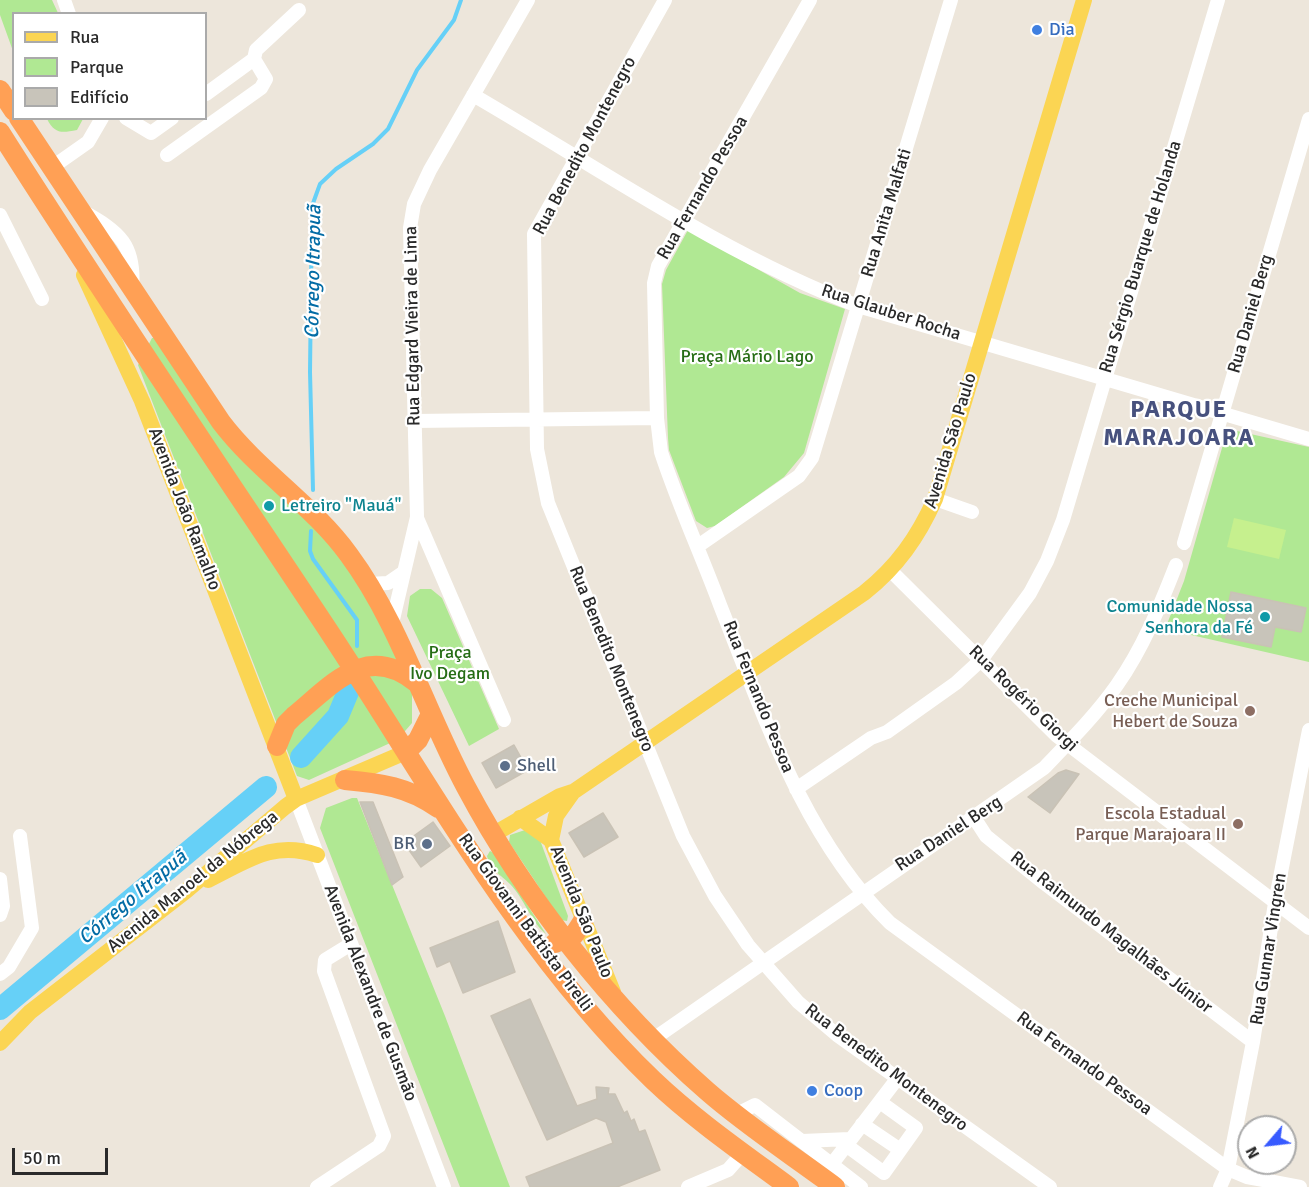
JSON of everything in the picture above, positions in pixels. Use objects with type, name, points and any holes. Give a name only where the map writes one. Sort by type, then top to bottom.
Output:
[{"type":"highway","points":[[0,90],[12,108]]},
{"type":"highway","points":[[20,120],[51,168]]},
{"type":"highway","name":"Avenida João Ramalho","points":[[0,132],[59,225],[354,670]]},
{"type":"highway","name":"Rua Giovanni Battista Pirelli","points":[[51,168],[233,439],[337,540],[368,584],[466,788],[494,834],[567,940],[652,1040],[738,1117],[835,1187]]},
{"type":"highway","points":[[277,746],[286,724],[294,716],[354,670],[372,664],[392,667],[417,683]]},
{"type":"highway","name":"Rua Giovanni Battista Pirelli","points":[[354,670],[444,812],[504,900],[561,977],[613,1038],[684,1109],[789,1187]]},
{"type":"highway","points":[[406,752],[418,741],[431,714]]},
{"type":"highway","points":[[345,780],[382,784],[408,790],[444,812]]},
{"type":"highway","points":[[478,861],[484,845],[494,834]]},
{"type":"highway","points":[[504,900],[525,911],[543,937],[550,942],[567,940],[574,935],[583,921]]},
{"type":"main road","name":"Avenida São Paulo","points":[[494,834],[560,796],[573,792],[864,592],[890,570],[912,544],[935,499],[1083,0]]},
{"type":"main road","name":"Avenida João Ramalho","points":[[59,225],[142,400],[296,799]]},
{"type":"main road","name":"Avenida Manoel da Nóbrega","points":[[0,1043],[30,1012],[186,891],[296,799],[406,752]]},
{"type":"main road","name":"Avenida São Paulo","points":[[573,792],[556,816],[551,840],[617,1001]]},
{"type":"main road","points":[[520,818],[551,840]]},
{"type":"main road","points":[[186,891],[267,851],[291,848],[317,855]]},
{"type":"street","name":"Rua Edgard Vieira de Lima","points":[[391,628],[417,517],[410,228],[414,204],[430,170],[528,0]]},
{"type":"street","name":"Rua Benedito Montenegro","points":[[665,0],[534,234],[536,420],[540,468],[552,512],[683,836],[699,870],[762,964],[798,1002],[900,1081],[1050,1187]]},
{"type":"street","name":"Rua Fernando Pessoa","points":[[810,0],[658,266],[654,283],[657,418],[661,452],[796,789],[821,837],[862,894],[896,927],[1228,1169],[1247,1177],[1300,1187]]},
{"type":"street","name":"Rua Anita Malfati","points":[[698,546],[791,482],[806,468],[819,440],[951,0]]},
{"type":"street","name":"Rua Sérgio Buarque de Holanda","points":[[796,789],[870,738],[887,732],[956,683],[981,660],[1030,593],[1047,561],[1063,520],[1218,0]]},
{"type":"street","points":[[207,93],[254,60],[256,50],[299,10]]},
{"type":"street","points":[[167,155],[261,88],[266,79],[254,60]]},
{"type":"street","name":"Rua Glauber Rocha","points":[[473,95],[684,221],[803,284],[858,306],[1309,439]]},
{"type":"street","name":"Rua Daniel Berg","points":[[1184,543],[1309,119]]},
{"type":"street","points":[[51,168],[88,142],[101,120]]},
{"type":"street","points":[[129,120],[151,133],[169,120]]},
{"type":"street","points":[[0,215],[42,299]]},
{"type":"street","points":[[414,422],[657,418]]},
{"type":"street","points":[[935,499],[972,512]]},
{"type":"street","points":[[417,517],[504,720]]},
{"type":"street","name":"Rua Daniel Berg","points":[[652,1040],[939,839],[975,819],[1034,777],[1067,744],[1118,684],[1156,615],[1176,565]]},
{"type":"street","name":"Rua Rogério Giorgi","points":[[890,570],[909,586],[1067,744],[1309,928]]},
{"type":"street","points":[[368,584],[388,583],[405,572]]},
{"type":"street","name":"Rua Gunnar Vingren","points":[[1220,1187],[1228,1169],[1253,1042],[1275,903],[1309,730]]},
{"type":"street","name":"Avenida Alexandre de Gusmão","points":[[296,799],[444,1187]]},
{"type":"street","name":"Rua Raimundo Magalhães Júnior","points":[[975,819],[986,836],[1044,884],[1253,1042]]},
{"type":"street","points":[[0,974],[9,967],[32,928],[20,836]]},
{"type":"street","points":[[0,879],[3,906],[0,915]]},
{"type":"street","points":[[317,1187],[379,1146],[384,1136],[324,971],[325,960],[351,944]]},
{"type":"street","points":[[832,1164],[862,1124],[883,1104],[900,1081]]},
{"type":"street","points":[[802,1141],[848,1142],[884,1173],[916,1128],[883,1104]]},
{"type":"street","points":[[738,1117],[743,1111],[755,1105],[861,1187]]},
{"type":"street","points":[[862,1124],[899,1149]]},
{"type":"street","points":[[688,1187],[728,1170],[743,1153]]},
{"type":"street","points":[[1257,1187],[1274,1182]]},
{"type":"green space","points":[[0,0],[52,0],[58,12],[12,12],[12,48],[0,15]]},
{"type":"green space","points":[[48,120],[82,120],[77,130],[63,132],[53,127]]},
{"type":"green space","name":"Praça Mário Lago","points":[[688,230],[800,293],[845,309],[804,453],[784,477],[715,526],[707,528],[696,521],[669,450],[668,438],[662,284],[666,270]]},
{"type":"green space","points":[[152,338],[158,338],[356,575],[412,685],[412,723],[399,738],[309,780],[297,776],[138,365]]},
{"type":"green space","points":[[1237,431],[1309,447],[1309,662],[1165,629],[1184,581],[1224,441]]},
{"type":"green space","points":[[1234,518],[1286,530],[1279,559],[1227,547]]},
{"type":"green space","name":"Praça Ivo Degam","points":[[420,589],[431,589],[442,598],[499,729],[469,746],[407,616],[410,596]]},
{"type":"green space","points":[[357,798],[445,1016],[510,1187],[460,1187],[320,828],[326,808]]},
{"type":"green space","points":[[525,830],[540,840],[568,916],[567,921],[561,920],[509,842],[510,835]]},
{"type":"green space","points":[[490,851],[494,853],[546,934],[536,923],[515,890],[491,865],[487,856]]},
{"type":"building","name":"Comunidade Nossa Senhora da Fé","points":[[1231,592],[1306,608],[1301,632],[1275,627],[1271,647],[1222,637]]},
{"type":"building","name":"Shell","points":[[514,745],[528,770],[496,788],[482,763]]},
{"type":"building","points":[[1066,770],[1079,774],[1050,813],[1028,797],[1058,773]]},
{"type":"building","points":[[360,802],[373,802],[403,877],[392,885]]},
{"type":"building","points":[[603,813],[618,837],[584,857],[569,833]]},
{"type":"building","name":"BR","points":[[433,822],[450,846],[421,867],[404,843]]},
{"type":"building","points":[[498,921],[515,972],[463,993],[450,961],[437,967],[430,948]]},
{"type":"building","points":[[530,999],[577,1106],[597,1099],[596,1087],[609,1088],[608,1094],[615,1094],[624,1113],[627,1111],[631,1121],[634,1119],[639,1132],[645,1130],[660,1170],[617,1187],[530,1187],[526,1177],[613,1143],[606,1122],[596,1118],[547,1140],[491,1016]]},
{"type":"waterway","name":"Córrego Itrapuã","points":[[313,490],[310,372],[312,206],[320,184],[336,169],[373,144],[388,129],[417,70],[454,20],[461,0]]},
{"type":"waterway","name":"Córrego Itrapuã","points":[[311,531],[310,551],[313,559],[357,620],[357,646]]},
{"type":"waterway","name":"Córrego Itrapuã","points":[[301,757],[338,716],[348,692]]},
{"type":"waterway","name":"Córrego Itrapuã","points":[[0,1009],[266,787]]},
{"type":"place","name":"Dia","points":[[1037,30]]},
{"type":"place","name":"Letreiro \"Mauá\"","points":[[269,506]]},
{"type":"place","name":"Comunidade Nossa Senhora da Fé","points":[[1265,617]]},
{"type":"place","name":"Creche Municipal Hebert de Souza","points":[[1250,711]]},
{"type":"place","name":"Shell","points":[[505,766]]},
{"type":"place","name":"Escola Estadual Parque Marajoara II","points":[[1238,824]]},
{"type":"place","name":"BR","points":[[427,844]]},
{"type":"place","name":"Coop","points":[[812,1091]]},
{"type":"district","name":"PARQUE MARAJOARA","points":[[1179,425]]}]
